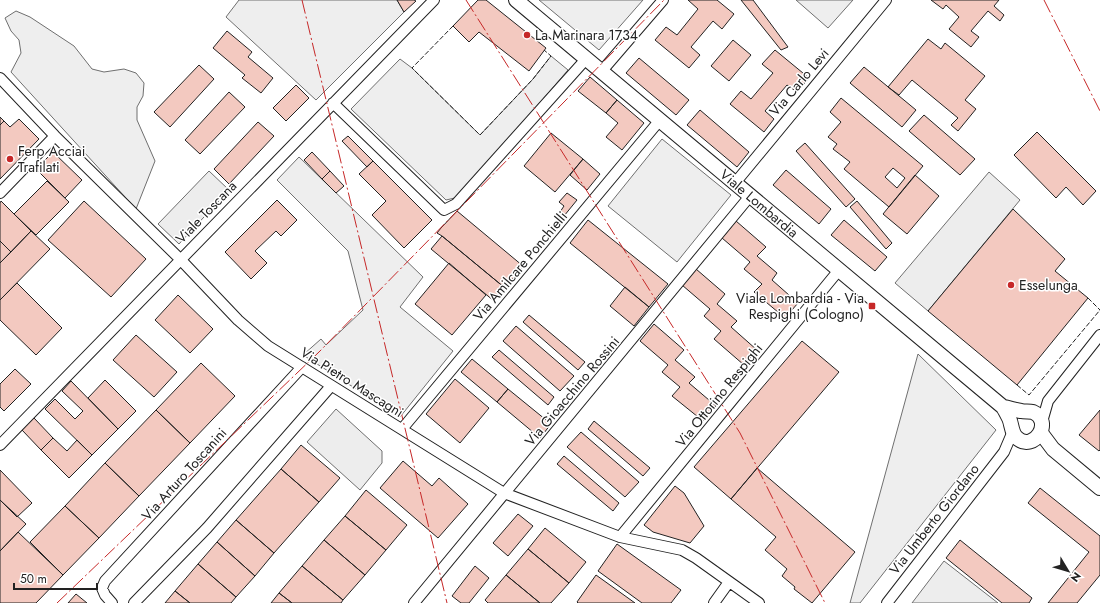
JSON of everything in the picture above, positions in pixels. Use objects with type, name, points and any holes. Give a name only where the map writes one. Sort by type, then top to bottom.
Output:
[{"type":"street","name":"Viale Toscana","points":[[0,445],[434,0]]},
{"type":"street","name":"Viale Lombardia","points":[[516,0],[1003,407],[1009,418],[1014,435],[1035,434],[1100,488]]},
{"type":"street","points":[[601,72],[663,0]]},
{"type":"street","name":"Via Carlo Levi","points":[[735,183],[886,0]]},
{"type":"street","points":[[333,103],[444,210],[456,204],[586,59]]},
{"type":"street","name":"Via Pietro Mascagni","points":[[0,78],[55,136],[180,259],[238,320],[268,346],[504,493],[620,537],[682,550],[696,558],[759,603]]},
{"type":"street","name":"Via Amilcare Ponchielli","points":[[402,429],[660,120]]},
{"type":"street","points":[[0,192],[55,136]]},
{"type":"street","name":"Via Gioacchino Rossini","points":[[414,603],[750,196]]},
{"type":"street","name":"Via Ottorino Respighi","points":[[620,537],[839,270]]},
{"type":"street","points":[[1035,434],[1048,401],[1100,335]]},
{"type":"street","name":"Via Arturo Toscanini","points":[[112,603],[105,595],[102,588],[105,581],[302,367]]},
{"type":"street","points":[[134,603],[207,528],[332,386]]},
{"type":"street","points":[[1012,429],[1014,418],[1018,414],[1048,401]]},
{"type":"street","name":"Viale Lombardia","points":[[1003,407],[1026,411],[1038,416],[1035,434]]},
{"type":"street","name":"Via Umberto Giordano","points":[[887,603],[1004,452],[1012,429]]},
{"type":"street","name":"Via Umberto Giordano","points":[[1004,452],[1035,434]]},
{"type":"street","points":[[714,603],[729,582]]},
{"type":"shaded area","points":[[239,0],[397,0],[404,12],[316,100],[226,17]]},
{"type":"shaded area","points":[[539,0],[643,0],[599,50]]},
{"type":"shaded area","points":[[796,0],[853,0],[828,28]]},
{"type":"shaded area","points":[[16,11],[30,17],[74,46],[92,69],[104,72],[124,69],[136,73],[144,83],[143,96],[137,107],[137,120],[155,161],[136,209],[11,72],[21,53],[19,40],[11,31],[5,18]]},
{"type":"shaded area","points":[[551,56],[568,70],[459,197],[446,200],[351,109],[400,59],[412,68],[480,135],[533,79]]},
{"type":"shaded area","points":[[662,139],[731,195],[677,262],[608,206]]},
{"type":"shaded area","points":[[299,157],[423,277],[400,307],[453,351],[400,417],[303,355],[321,339],[326,345],[363,310],[348,251],[277,180]]},
{"type":"shaded area","points":[[209,171],[229,190],[179,244],[158,224]]},
{"type":"shaded area","points":[[989,172],[1020,200],[928,311],[895,283]]},
{"type":"shaded area","points":[[918,354],[996,430],[860,603],[850,603]]},
{"type":"shaded area","points":[[336,409],[382,451],[382,463],[360,490],[307,442]]},
{"type":"shaded area","points":[[944,561],[998,603],[912,603]]},
{"type":"building","points":[[397,0],[414,0],[416,1],[404,12]]},
{"type":"building","points":[[478,0],[486,0],[546,48],[529,71],[479,32],[469,42],[453,26]]},
{"type":"building","points":[[688,0],[717,0],[734,14],[722,29],[713,21],[691,47],[700,55],[689,68],[655,40],[666,27],[677,35],[698,9]]},
{"type":"building","points":[[741,0],[753,0],[788,47],[781,50]]},
{"type":"building","points":[[931,0],[999,0],[994,6],[1004,15],[1000,21],[988,11],[971,31],[979,37],[971,47],[949,29],[959,17],[946,5],[943,9]]},
{"type":"building","points":[[227,31],[252,52],[248,57],[273,78],[261,93],[242,78],[245,75],[213,48]]},
{"type":"building","points":[[928,39],[941,49],[945,43],[985,76],[965,100],[976,109],[958,131],[951,125],[958,118],[912,80],[899,95],[888,87]]},
{"type":"building","points":[[733,40],[751,55],[729,81],[711,66]]},
{"type":"building","points":[[775,50],[809,78],[797,92],[787,85],[765,111],[774,119],[764,132],[730,104],[741,91],[751,99],[773,73],[762,64]]},
{"type":"building","points":[[639,58],[689,100],[676,115],[626,73]]},
{"type":"building","points":[[199,65],[214,79],[170,127],[154,112]]},
{"type":"building","points":[[864,67],[916,110],[902,127],[850,83]]},
{"type":"building","points":[[590,77],[617,100],[606,113],[578,91]]},
{"type":"building","points":[[296,85],[309,98],[286,121],[273,108]]},
{"type":"building","points":[[229,92],[245,107],[200,154],[185,140]]},
{"type":"building","points":[[841,98],[923,166],[889,207],[844,169],[850,162],[833,149],[837,144],[828,137],[841,122],[830,112]],"holes":[[[893,168],[905,178],[897,188],[885,177]]]},
{"type":"building","points":[[617,100],[644,123],[622,150],[606,137],[618,123],[606,113]]},
{"type":"building","points":[[700,110],[749,152],[737,167],[687,125]]},
{"type":"building","points":[[924,115],[975,159],[960,175],[909,131]]},
{"type":"building","points":[[0,117],[4,121],[0,125]]},
{"type":"building","name":"Ferp Acciai Trafilati","points":[[19,119],[39,139],[0,179],[0,125],[4,121],[10,127]]},
{"type":"building","points":[[258,122],[274,136],[229,184],[214,169]]},
{"type":"building","points":[[1037,132],[1096,191],[1083,205],[1066,187],[1056,198],[1014,155]]},
{"type":"building","points":[[551,133],[583,159],[555,192],[524,166]]},
{"type":"building","points":[[348,136],[373,161],[367,167],[342,141]]},
{"type":"building","points":[[805,143],[855,199],[846,207],[796,151]]},
{"type":"building","points":[[53,152],[82,180],[65,198],[36,169]]},
{"type":"building","points":[[312,152],[330,171],[322,179],[304,160]]},
{"type":"building","points":[[583,159],[600,174],[587,190],[570,175]]},
{"type":"building","points":[[373,161],[432,220],[404,248],[372,215],[386,201],[359,174]]},
{"type":"building","points":[[786,170],[831,209],[819,224],[773,185]]},
{"type":"building","points":[[330,171],[344,186],[336,193],[322,179]]},
{"type":"building","points":[[915,175],[939,196],[907,234],[883,214]]},
{"type":"building","points":[[47,181],[69,202],[36,235],[14,214]]},
{"type":"building","points":[[567,193],[577,200],[564,216],[560,212],[564,206],[559,202]]},
{"type":"building","points":[[277,200],[297,220],[281,236],[276,231],[255,251],[267,263],[251,279],[225,252]]},
{"type":"building","points":[[1,201],[31,231],[11,252],[0,241]]},
{"type":"building","points":[[84,201],[146,259],[111,297],[48,240]]},
{"type":"building","points":[[857,201],[892,243],[886,249],[850,207]]},
{"type":"building","name":"Esselunga","points":[[1013,209],[1065,259],[1055,271],[1088,298],[1017,385],[928,311]]},
{"type":"building","points":[[457,211],[523,266],[505,288],[437,233]]},
{"type":"building","points":[[588,220],[668,284],[649,307],[570,243]]},
{"type":"building","points":[[844,220],[887,257],[875,271],[831,235]]},
{"type":"building","points":[[736,221],[766,247],[757,256],[777,273],[772,280],[798,303],[785,318],[754,292],[762,284],[744,269],[750,262],[722,238]]},
{"type":"building","points":[[31,231],[50,249],[0,300],[0,263]]},
{"type":"building","points":[[442,236],[505,288],[494,301],[431,249]]},
{"type":"building","points":[[0,241],[11,252],[0,263]]},
{"type":"building","points":[[449,263],[486,295],[452,335],[415,304]]},
{"type":"building","points":[[696,269],[725,294],[717,304],[737,321],[731,327],[757,350],[744,365],[714,339],[721,331],[704,316],[710,309],[682,285]]},
{"type":"building","points":[[17,283],[62,328],[36,355],[0,320],[0,300]]},
{"type":"building","points":[[625,287],[649,307],[634,326],[610,306]]},
{"type":"building","points":[[178,295],[213,329],[190,353],[155,320]]},
{"type":"building","points":[[529,315],[585,362],[578,370],[523,322]]},
{"type":"building","points":[[654,324],[684,350],[675,360],[695,377],[689,383],[716,406],[703,421],[672,396],[680,387],[662,372],[668,365],[640,341]]},
{"type":"building","points":[[516,326],[574,376],[560,391],[503,341]]},
{"type":"building","points":[[136,335],[177,372],[154,397],[113,360]]},
{"type":"building","points":[[802,341],[839,372],[731,499],[694,467]]},
{"type":"building","points":[[499,350],[554,397],[548,405],[492,357]]},
{"type":"building","points":[[472,359],[508,389],[497,402],[461,372]]},
{"type":"building","points":[[201,363],[235,396],[190,443],[156,410]]},
{"type":"building","points":[[15,369],[31,384],[4,411],[0,407],[0,384]]},
{"type":"building","points":[[455,379],[489,408],[460,443],[426,414]]},
{"type":"building","points":[[105,380],[136,411],[118,429],[88,398]]},
{"type":"building","points":[[71,381],[118,429],[92,455],[45,409],[55,399],[75,419],[83,411],[62,391]]},
{"type":"building","points":[[508,389],[551,424],[540,438],[497,402]]},
{"type":"building","points":[[156,410],[190,443],[139,496],[105,463]]},
{"type":"building","points":[[1100,410],[1100,450],[1099,451],[1079,435]]},
{"type":"building","points":[[34,418],[53,438],[41,450],[22,430]]},
{"type":"building","points":[[594,421],[650,468],[643,476],[588,429]]},
{"type":"building","points":[[581,432],[639,482],[625,497],[567,447]]},
{"type":"building","points":[[53,438],[67,451],[77,440],[92,455],[69,478],[41,450]]},
{"type":"building","points":[[301,445],[340,478],[319,502],[281,469]]},
{"type":"building","points":[[564,456],[619,503],[613,511],[557,464]]},
{"type":"building","points":[[403,461],[432,486],[439,478],[468,504],[438,538],[380,488]]},
{"type":"building","points":[[105,463],[139,496],[99,538],[65,506]]},
{"type":"building","points":[[757,468],[855,552],[812,603],[794,589],[795,587],[782,576],[787,569],[765,550],[776,537],[731,499]]},
{"type":"building","points":[[281,469],[319,502],[274,553],[236,520]]},
{"type":"building","points":[[0,470],[32,503],[17,517],[0,500]]},
{"type":"building","points":[[675,486],[684,493],[704,526],[690,543],[653,532],[644,525]]},
{"type":"building","points":[[1040,488],[1100,536],[1100,575],[1077,603],[1048,603],[1089,552],[1028,503]]},
{"type":"building","points":[[366,490],[407,525],[386,550],[345,516]]},
{"type":"building","points":[[0,500],[26,524],[0,551]]},
{"type":"building","points":[[65,506],[99,538],[63,575],[30,542]]},
{"type":"building","points":[[518,514],[533,526],[508,556],[493,543]]},
{"type":"building","points":[[345,516],[386,550],[365,575],[324,540]]},
{"type":"building","points":[[236,520],[274,553],[255,576],[217,542]]},
{"type":"building","points":[[545,528],[586,562],[569,583],[528,549]]},
{"type":"building","points":[[18,532],[63,575],[36,603],[0,603],[0,551]]},
{"type":"building","points":[[324,540],[365,575],[343,600],[302,566]]},
{"type":"building","points":[[960,540],[1032,598],[1029,603],[1002,603],[946,558]]},
{"type":"building","points":[[217,542],[255,576],[236,597],[198,564]]},
{"type":"building","points":[[617,544],[681,590],[671,603],[642,603],[598,571]]},
{"type":"building","points":[[528,549],[569,583],[551,603],[540,603],[506,575]]},
{"type":"building","points":[[198,564],[236,597],[231,603],[190,603],[175,591]]},
{"type":"building","points":[[302,566],[343,600],[341,603],[292,603],[279,593]]},
{"type":"building","points":[[475,566],[489,578],[469,603],[461,603],[452,596]]},
{"type":"building","points":[[506,575],[540,603],[488,603],[485,600]]},
{"type":"building","points":[[596,575],[635,603],[578,603],[577,602]]},
{"type":"building","points":[[175,591],[190,603],[165,603]]},
{"type":"building","points":[[279,593],[292,603],[271,603]]},
{"type":"building","points":[[76,594],[87,603],[68,603]]},
{"type":"fence","points":[[453,26],[412,68],[480,135],[533,79],[551,56],[544,50]]},
{"type":"fence","points":[[1088,298],[1100,310]]},
{"type":"fence","points":[[1017,385],[1029,395],[1100,310]]},
{"type":"power","points":[[302,0],[447,603]]},
{"type":"power","points":[[466,0],[740,433],[825,603]]},
{"type":"power","points":[[57,603],[319,352],[664,0]]},
{"type":"power","points":[[1044,0],[1100,111]]},
{"type":"place","name":"La Marinara 1734","points":[[527,35]]},
{"type":"place","name":"Ferp Acciai Trafilati","points":[[10,159]]},
{"type":"place","name":"Esselunga","points":[[1011,285]]},
{"type":"place","name":"Viale Lombardia - Via Respighi (Cologno)","points":[[872,306]]}]
